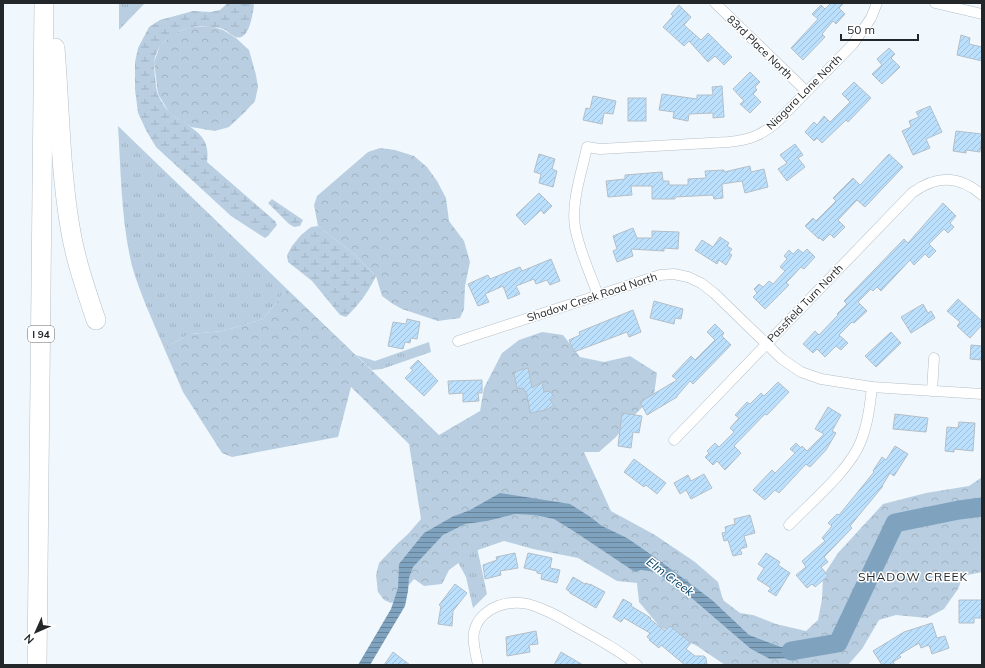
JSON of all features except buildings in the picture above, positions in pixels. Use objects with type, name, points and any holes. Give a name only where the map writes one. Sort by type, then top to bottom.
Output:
[{"type":"highway","name":"I 94","points":[[37,665],[44,3]]},
{"type":"highway","points":[[52,3],[65,190],[70,228],[81,275],[96,320]]},
{"type":"street","name":"83rd Place North","points":[[715,3],[806,91]]},
{"type":"street","name":"Niagara Lane North","points":[[598,295],[578,240],[575,226],[576,199],[587,147],[605,149],[742,141],[756,137],[776,123],[853,44],[871,18],[877,3]]},
{"type":"street","points":[[935,3],[982,14]]},
{"type":"street","name":"Passfield Turn North","points":[[674,440],[912,193],[922,186],[932,182],[956,180],[966,184],[982,195]]},
{"type":"street","name":"Shadow Creek Road North","points":[[458,341],[660,275],[674,274],[688,277],[714,293],[782,359],[801,372],[821,379],[872,387],[982,394]]},
{"type":"street","points":[[932,390],[934,358]]},
{"type":"street","points":[[789,524],[838,475],[851,458],[860,442],[868,420],[872,387]]},
{"type":"street","points":[[478,665],[474,633],[478,622],[484,614],[497,606],[516,603],[541,608],[613,648],[637,665]]},
{"type":"green space","points":[[119,3],[145,3],[119,30]]},
{"type":"green space","points":[[228,3],[252,3],[254,5],[248,31],[238,38],[220,28],[204,26],[185,29],[168,38],[157,53],[154,62],[157,89],[159,97],[170,113],[199,133],[207,148],[207,162],[275,221],[277,225],[265,238],[231,216],[156,147],[138,113],[135,89],[135,62],[138,48],[149,27],[160,20],[193,11],[211,12],[220,10]]},
{"type":"green space","points":[[211,26],[223,30],[236,38],[249,50],[258,87],[255,101],[245,112],[229,127],[215,131],[191,127],[170,114],[158,94],[154,62],[160,46],[172,34],[190,27]]},
{"type":"green space","points":[[118,126],[287,289],[263,319],[223,331],[190,334],[164,348],[139,287],[128,249],[122,196]]},
{"type":"green space","points":[[380,148],[395,150],[414,156],[427,167],[437,181],[446,198],[449,221],[464,241],[470,262],[465,286],[464,309],[460,318],[438,321],[402,309],[393,304],[382,296],[376,276],[355,255],[318,226],[314,205],[317,196],[368,152]]},
{"type":"green space","points":[[272,199],[303,220],[300,226],[294,227],[289,224],[268,203]]},
{"type":"green space","points":[[318,226],[355,255],[376,276],[363,298],[346,317],[340,315],[312,281],[288,262],[287,255],[301,235],[311,227]]},
{"type":"green space","points":[[287,289],[439,435],[480,411],[484,388],[502,353],[519,340],[542,332],[563,335],[580,357],[604,362],[630,356],[657,373],[654,395],[616,437],[599,452],[584,452],[611,511],[655,535],[695,562],[718,582],[723,600],[740,613],[753,615],[776,624],[806,631],[818,620],[822,599],[823,576],[838,553],[883,504],[926,493],[969,486],[982,477],[982,572],[963,576],[958,589],[944,609],[927,618],[896,615],[879,620],[862,649],[848,665],[725,665],[697,646],[660,627],[639,602],[637,583],[617,581],[578,558],[533,549],[504,541],[475,551],[449,570],[442,584],[424,586],[414,579],[408,586],[404,598],[391,603],[384,600],[378,592],[376,575],[379,563],[421,519],[409,444],[351,387],[338,437],[232,457],[222,453],[183,392],[164,348],[190,334],[223,331],[263,319]]},
{"type":"green space","points":[[429,342],[431,352],[382,369],[372,370],[356,355],[375,361]]},
{"type":"green space","points":[[472,524],[487,594],[473,608],[466,577],[443,535]]},
{"type":"water","points":[[500,493],[570,504],[602,526],[627,538],[656,558],[712,600],[749,635],[781,647],[816,644],[818,651],[792,658],[770,659],[751,649],[687,594],[656,572],[641,570],[635,572],[554,519],[535,515],[515,514],[487,521],[465,524],[443,535],[413,567],[409,578],[405,606],[370,665],[358,665],[391,609],[398,588],[399,564],[424,533]]},
{"type":"waterway","name":"Elm Creek","points":[[791,651],[838,643],[895,523],[959,510],[982,507]]},
{"type":"district","name":"SHADOW CREEK","points":[[913,577]]}]
